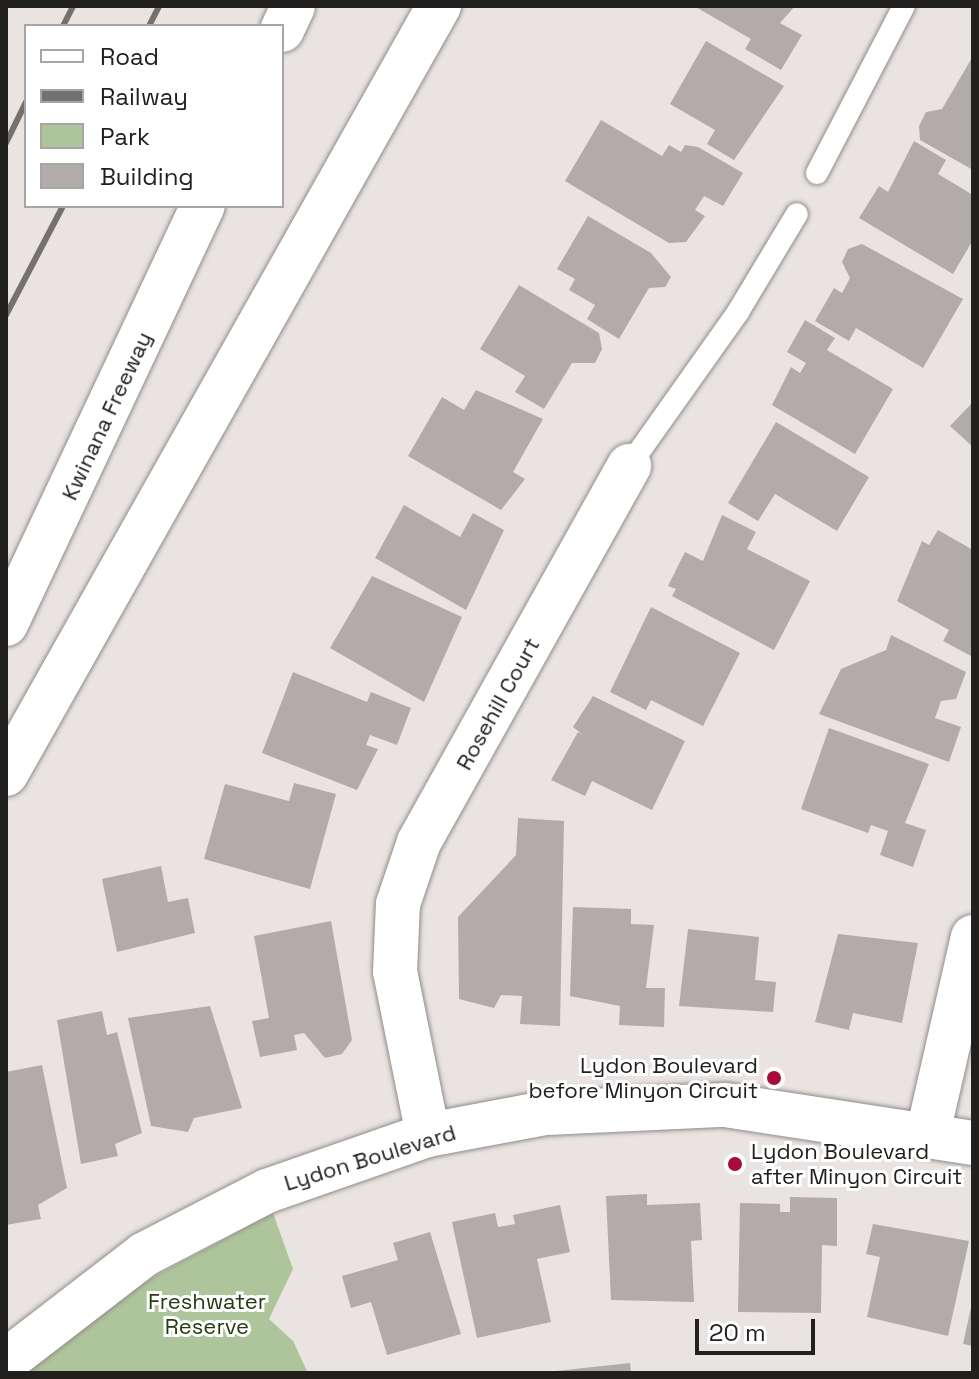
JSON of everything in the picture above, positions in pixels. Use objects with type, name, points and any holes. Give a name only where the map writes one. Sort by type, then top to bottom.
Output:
[{"type":"main road","points":[[284,26],[293,6]]},
{"type":"main road","points":[[6,774],[439,6]]},
{"type":"main road","name":"Kwinana Freeway","points":[[6,624],[202,208]]},
{"type":"main road","name":"Rosehill Court","points":[[428,1135],[395,972],[398,904],[419,842],[629,466]]},
{"type":"main road","points":[[928,1133],[973,937]]},
{"type":"main road","name":"Lydon Boulevard","points":[[6,1361],[145,1254],[267,1191],[428,1135],[546,1113],[725,1105],[928,1133],[973,1143]]},
{"type":"lane","points":[[817,173],[904,6]]},
{"type":"lane","name":"Rosehill Court","points":[[629,466],[738,312],[797,214]]},
{"type":"green space","name":"Freshwater Reserve","points":[[273,1213],[293,1269],[269,1319],[293,1341],[308,1373],[22,1373],[140,1284]]},
{"type":"building","points":[[694,6],[795,6],[780,23],[802,35],[781,70],[745,49],[751,39]]},
{"type":"building","points":[[706,41],[784,86],[734,160],[707,144],[715,130],[670,104]]},
{"type":"building","points":[[973,56],[973,170],[920,140],[919,126],[926,112],[942,109]]},
{"type":"building","points":[[601,120],[662,156],[669,145],[681,152],[685,145],[698,147],[743,173],[723,206],[704,196],[695,210],[705,216],[686,242],[669,243],[565,181]]},
{"type":"building","points":[[914,141],[946,160],[938,174],[973,195],[973,240],[953,274],[859,218],[879,186],[888,192]]},
{"type":"building","points":[[588,216],[651,253],[671,277],[665,287],[649,288],[619,339],[587,319],[595,305],[569,290],[575,279],[557,269]]},
{"type":"building","points":[[862,244],[963,299],[923,368],[856,328],[849,341],[815,321],[834,288],[842,293],[850,278],[842,262],[848,249]]},
{"type":"building","points":[[519,285],[599,333],[602,349],[595,363],[572,363],[544,409],[515,392],[525,376],[480,349]]},
{"type":"building","points":[[805,320],[835,338],[827,350],[893,389],[855,454],[772,405],[791,367],[800,373],[806,363],[787,352]]},
{"type":"building","points":[[476,390],[543,419],[513,472],[525,479],[501,510],[408,456],[442,397],[464,410]]},
{"type":"building","points":[[973,402],[973,447],[950,426]]},
{"type":"building","points":[[776,422],[869,477],[837,531],[775,494],[758,521],[728,503]]},
{"type":"building","points":[[404,505],[460,537],[473,513],[504,530],[466,610],[375,558]]},
{"type":"building","points":[[722,515],[756,532],[747,549],[810,581],[774,650],[672,596],[676,589],[668,586],[685,552],[703,561]]},
{"type":"building","points":[[938,530],[973,550],[973,657],[943,641],[949,630],[897,601],[922,541],[929,545]]},
{"type":"building","points":[[372,576],[462,617],[424,702],[330,648]]},
{"type":"building","points":[[651,607],[740,653],[703,726],[651,700],[646,710],[610,692]]},
{"type":"building","points":[[891,635],[966,672],[956,699],[941,701],[935,718],[961,727],[949,762],[819,714],[841,669],[886,650]]},
{"type":"building","points":[[293,672],[367,702],[371,692],[411,708],[397,745],[370,735],[366,745],[378,749],[357,790],[262,753]]},
{"type":"building","points":[[593,696],[685,741],[652,810],[592,781],[585,796],[551,780],[578,732],[583,735],[573,727]]},
{"type":"building","points":[[829,728],[929,764],[905,823],[926,830],[913,867],[880,855],[888,831],[871,825],[868,833],[801,809]]},
{"type":"building","points":[[294,783],[336,794],[310,889],[204,859],[225,784],[289,801]]},
{"type":"building","points":[[518,818],[564,821],[560,1026],[520,1024],[522,996],[501,995],[494,1008],[459,999],[458,917],[516,855]]},
{"type":"building","points":[[161,866],[168,902],[188,898],[195,933],[117,952],[102,879]]},
{"type":"building","points":[[573,907],[631,909],[631,924],[654,925],[646,988],[665,988],[664,1027],[619,1025],[620,1006],[570,996]]},
{"type":"building","points":[[331,921],[352,1040],[342,1054],[325,1058],[304,1033],[294,1035],[297,1050],[260,1057],[252,1021],[269,1018],[254,936]]},
{"type":"building","points":[[688,929],[759,937],[755,980],[776,982],[773,1012],[679,1006]]},
{"type":"building","points":[[838,934],[918,943],[902,1023],[853,1013],[849,1030],[815,1022]]},
{"type":"building","points":[[210,1006],[242,1108],[194,1118],[188,1132],[151,1126],[128,1018]]},
{"type":"building","points":[[102,1011],[107,1035],[117,1032],[142,1133],[115,1144],[118,1156],[81,1164],[57,1020]]},
{"type":"building","points":[[42,1065],[67,1188],[38,1205],[41,1219],[6,1225],[6,1072]]},
{"type":"building","points":[[647,1194],[647,1205],[700,1203],[702,1240],[691,1241],[694,1302],[611,1300],[606,1196]]},
{"type":"building","points":[[790,1197],[837,1198],[837,1246],[822,1245],[821,1313],[738,1312],[740,1203],[780,1204],[780,1212],[790,1212]]},
{"type":"building","points":[[560,1205],[570,1252],[537,1259],[551,1322],[477,1338],[452,1222],[495,1213],[498,1227],[515,1224],[513,1215]]},
{"type":"building","points":[[873,1224],[969,1241],[948,1336],[867,1317],[880,1257],[866,1254]]},
{"type":"building","points":[[430,1232],[461,1334],[387,1355],[371,1302],[351,1308],[342,1276],[398,1260],[393,1243]]},
{"type":"building","points":[[973,1303],[973,1346],[963,1344]]},
{"type":"building","points":[[630,1363],[631,1373],[556,1373],[556,1371]]},
{"type":"railway","points":[[64,24],[73,6]]},
{"type":"railway","points":[[150,24],[159,6]]},
{"type":"railway","points":[[6,143],[24,106]]},
{"type":"railway","points":[[6,315],[62,208]]},
{"type":"place","name":"Lydon Boulevard before Minyon Circuit","points":[[774,1078]]},
{"type":"place","name":"Lydon Boulevard after Minyon Circuit","points":[[735,1164]]}]
